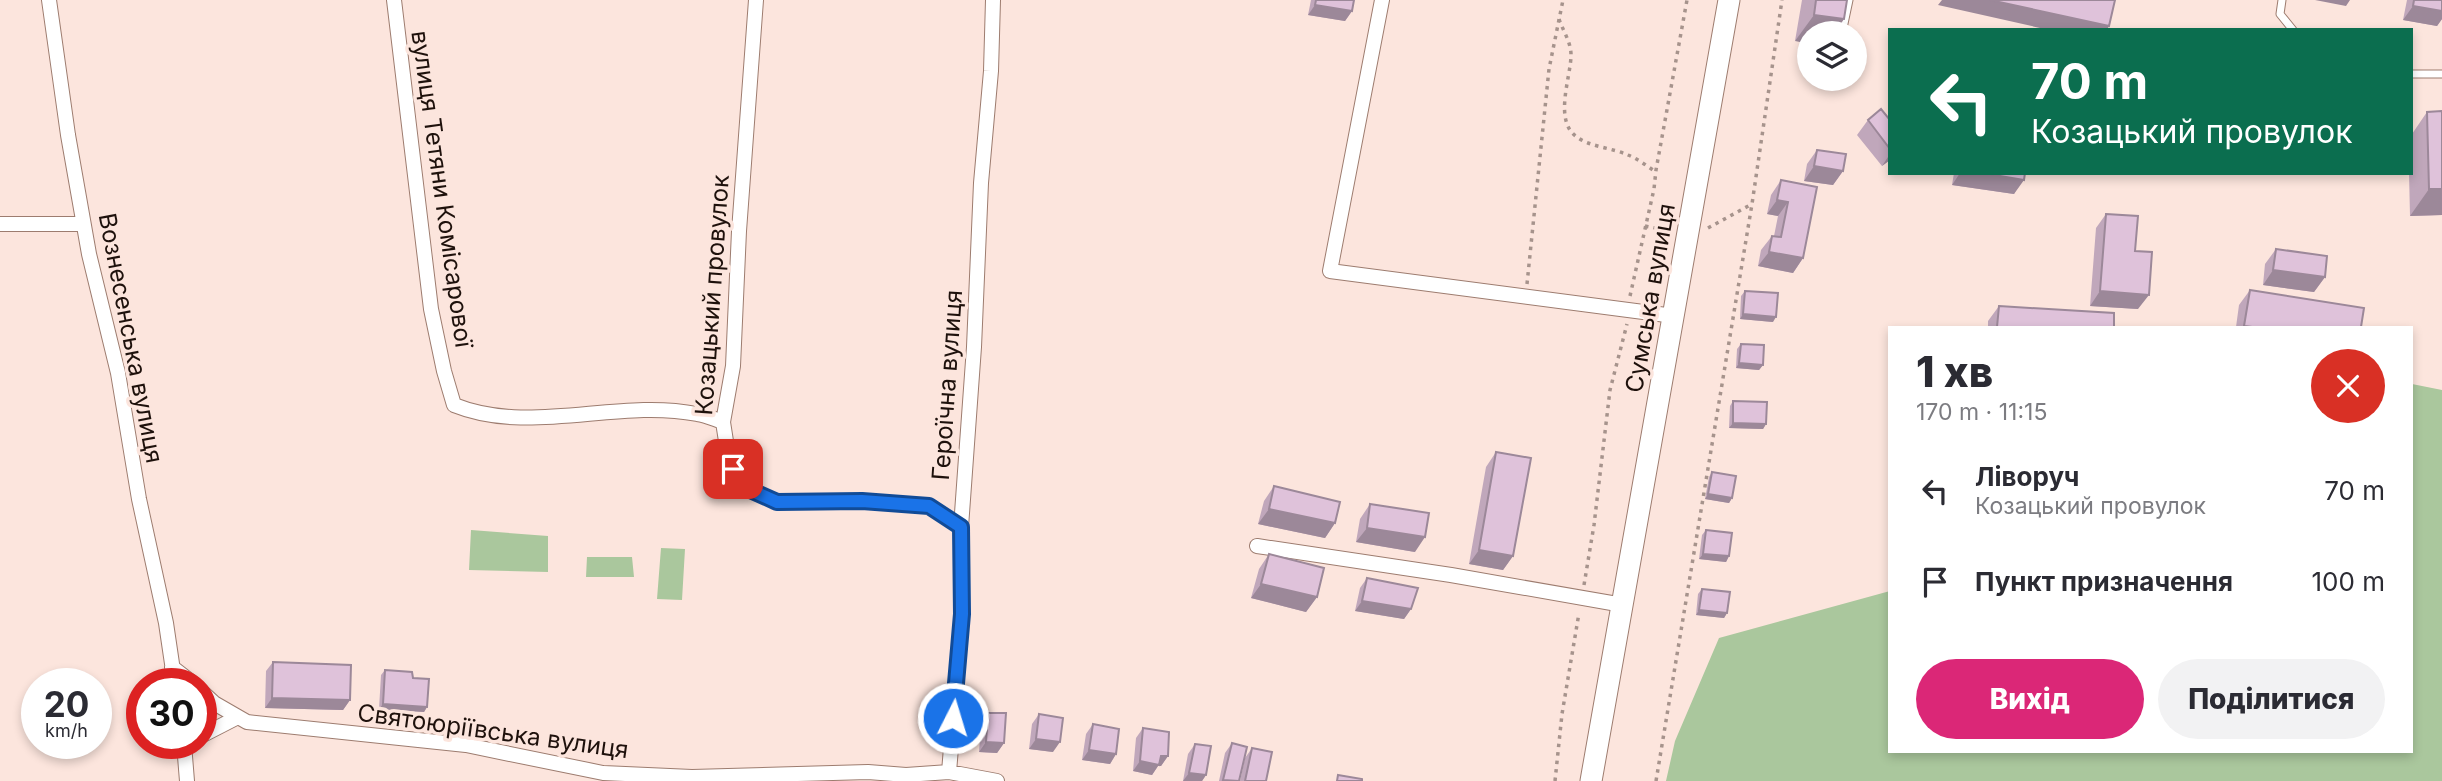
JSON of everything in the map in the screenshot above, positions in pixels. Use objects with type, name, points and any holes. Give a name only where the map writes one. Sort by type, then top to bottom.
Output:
[{"type":"main road","name":"Сумська вулиця","points":[[1591,781],[1729,0]]},
{"type":"street","name":"Вознесенська вулиця","points":[[49,0],[83,224],[118,373],[139,499],[172,667]]},
{"type":"street","name":"вулиця Тетяни Комісарової","points":[[394,0],[432,309],[444,371],[454,405],[475,413],[528,417],[648,410],[697,414],[723,422]]},
{"type":"street","name":"Козацький провулок","points":[[756,0],[739,231],[733,366],[723,422],[728,454],[737,484],[777,502],[862,501],[929,506],[961,527]]},
{"type":"street","name":"Героїчна вулиця","points":[[949,772],[962,614],[961,527],[974,347],[981,183],[991,71],[993,0]]},
{"type":"street","points":[[1382,0],[1330,271],[1674,316]]},
{"type":"street","points":[[0,224],[83,224]]},
{"type":"street","points":[[1257,547],[1451,575],[1623,605]]},
{"type":"street","name":"Святоюріївська вулиця","points":[[217,705],[247,722],[466,745],[565,774],[692,777],[868,772],[906,775],[949,772],[997,781]]},
{"type":"street","points":[[217,728],[238,717]]},
{"type":"street","points":[[187,759],[187,781]]},
{"type":"lane","points":[[1845,21],[1849,0]]},
{"type":"lane","points":[[2283,0],[2280,14],[2291,28]]},
{"type":"lane","points":[[2413,74],[2440,75]]},
{"type":"path","points":[[1525,296],[1549,69],[1563,0]]},
{"type":"path","points":[[1555,781],[1562,714],[1594,525],[1610,390],[1631,310],[1630,290],[1654,189],[1687,0]]},
{"type":"path","points":[[1656,781],[1752,204],[1782,0]]},
{"type":"path","points":[[1559,19],[1569,39],[1571,55],[1564,101],[1568,125],[1572,132],[1578,139],[1628,155],[1656,172]]},
{"type":"path","points":[[1707,229],[1752,204]]},
{"type":"path","points":[[1644,226],[1677,232]]},
{"type":"green space","points":[[2413,384],[2442,390],[2442,781],[1666,781],[1675,741],[1719,638],[1888,592],[1888,753],[2413,753]]},
{"type":"green space","points":[[471,530],[548,536],[548,572],[469,570]]},
{"type":"green space","points":[[661,548],[685,549],[682,600],[657,599]]},
{"type":"green space","points":[[587,557],[632,557],[634,577],[586,577]]},
{"type":"building","points":[[1316,0],[1354,0],[1352,11],[1315,5]]},
{"type":"building","points":[[1816,0],[1847,0],[1844,19],[1814,15]]},
{"type":"building","points":[[1990,0],[2115,0],[2109,26]]},
{"type":"building","points":[[2414,0],[2442,0],[2442,11],[2413,6]]},
{"type":"building","points":[[1881,109],[1888,118],[1888,146],[1868,120]]},
{"type":"building","points":[[2442,111],[2442,189],[2429,189],[2427,112]]},
{"type":"building","points":[[1817,150],[1846,154],[1843,171],[1814,166]]},
{"type":"building","points":[[1994,175],[2025,175],[2024,180]]},
{"type":"building","points":[[1781,180],[1817,187],[1803,258],[1769,252],[1772,236],[1781,237],[1788,202],[1777,200]]},
{"type":"building","points":[[2106,214],[2138,216],[2135,251],[2152,252],[2149,295],[2100,291]]},
{"type":"building","points":[[2276,249],[2327,256],[2325,277],[2273,270]]},
{"type":"building","points":[[2250,290],[2364,308],[2361,326],[2244,326]]},
{"type":"building","points":[[1745,291],[1778,293],[1776,317],[1743,314]]},
{"type":"building","points":[[1999,306],[2114,313],[2114,326],[1997,326]]},
{"type":"building","points":[[1741,344],[1764,345],[1763,365],[1739,363]]},
{"type":"building","points":[[1733,401],[1767,402],[1766,424],[1733,423]]},
{"type":"building","points":[[1496,452],[1531,458],[1513,556],[1479,550]]},
{"type":"building","points":[[1712,472],[1736,476],[1732,498],[1708,494]]},
{"type":"building","points":[[1274,486],[1340,502],[1335,523],[1269,509]]},
{"type":"building","points":[[1370,504],[1429,513],[1425,537],[1367,528]]},
{"type":"building","points":[[1706,530],[1732,533],[1729,556],[1703,554]]},
{"type":"building","points":[[1269,554],[1324,568],[1317,597],[1261,584]]},
{"type":"building","points":[[1367,578],[1418,588],[1411,609],[1362,601]]},
{"type":"building","points":[[1702,589],[1730,592],[1727,613],[1699,610]]},
{"type":"building","points":[[273,662],[351,665],[350,700],[272,698]]},
{"type":"building","points":[[385,670],[412,672],[413,678],[429,679],[427,707],[383,704]]},
{"type":"building","points":[[988,713],[1006,713],[1004,743],[986,742]]},
{"type":"building","points":[[1039,714],[1063,718],[1060,742],[1036,739]]},
{"type":"building","points":[[1093,724],[1119,729],[1116,754],[1089,750]]},
{"type":"building","points":[[1143,728],[1169,732],[1168,756],[1161,756],[1159,765],[1140,761]]},
{"type":"building","points":[[1232,743],[1247,747],[1239,781],[1223,780]]},
{"type":"building","points":[[1195,744],[1211,746],[1206,775],[1189,773]]},
{"type":"building","points":[[1252,748],[1272,752],[1266,781],[1245,781]]},
{"type":"building","points":[[1338,775],[1362,779],[1362,781],[1337,781]]},
{"type":"route","points":[[733,469],[737,484],[777,502],[862,501],[929,506],[961,527],[962,614],[953,718]]}]
